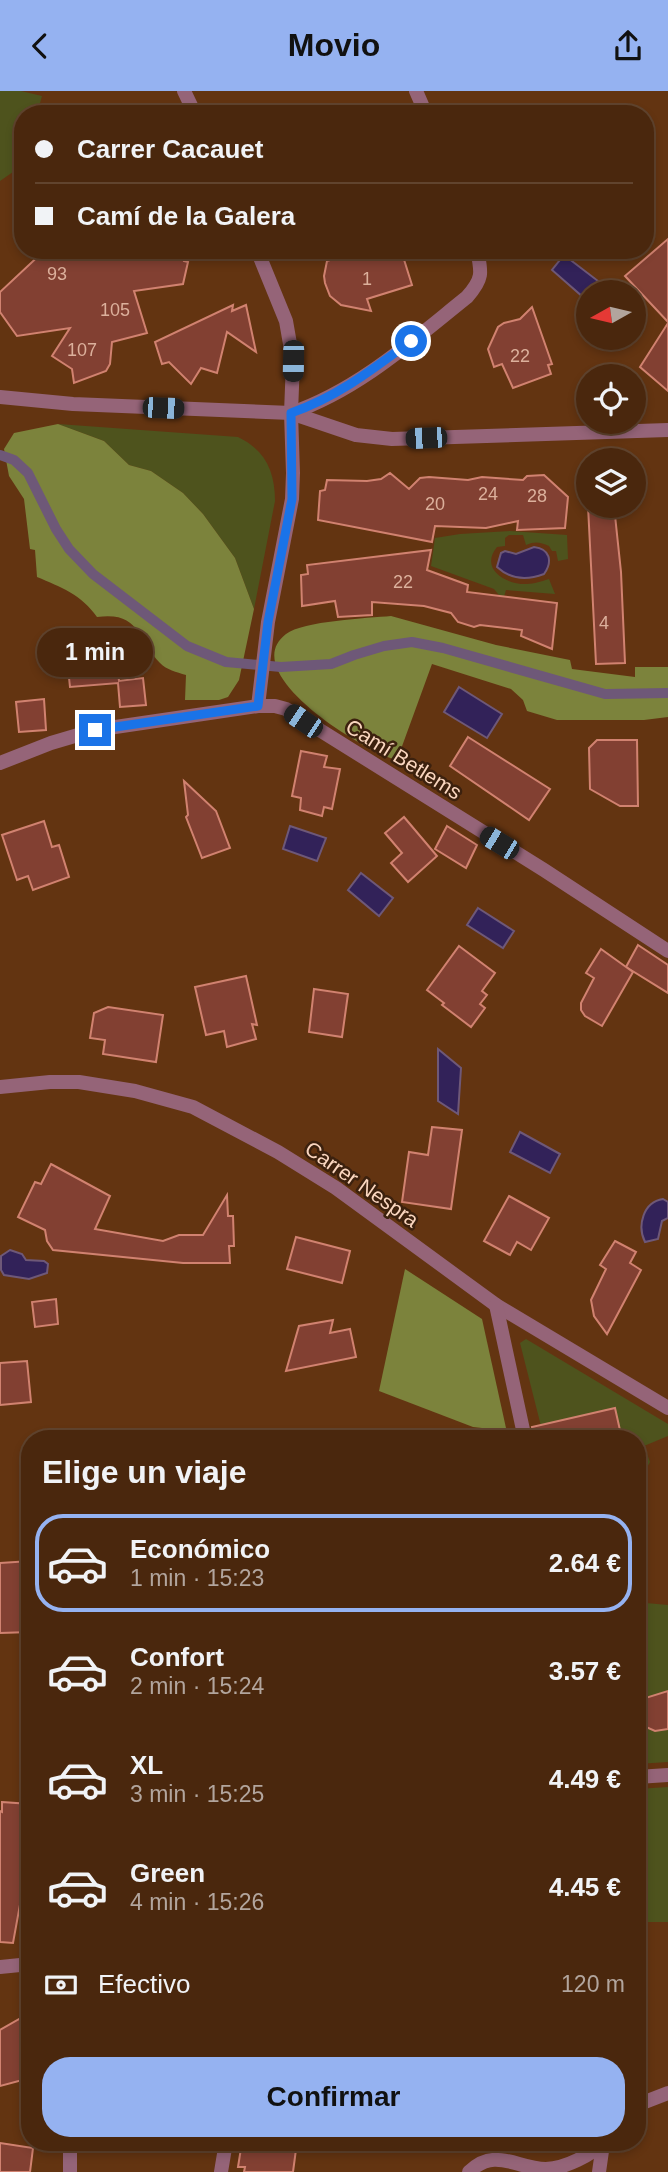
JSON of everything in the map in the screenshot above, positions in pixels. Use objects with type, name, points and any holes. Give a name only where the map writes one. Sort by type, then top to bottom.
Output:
[{"type":"street","points":[[258,706],[268,622],[292,499],[293,361],[286,321],[261,259]]},
{"type":"street","points":[[291,413],[313,405],[360,380],[467,296],[478,284],[481,275],[478,259]]},
{"type":"street","points":[[0,397],[73,404],[291,413],[356,435],[393,439],[668,430]]},
{"type":"street","name":"Camí Betlems","points":[[0,763],[51,743],[95,730],[258,706],[286,709],[668,951]]},
{"type":"street","name":"Carrer Nespra","points":[[0,1087],[50,1082],[79,1083],[135,1091],[192,1107],[278,1152],[337,1188],[496,1305],[668,1408]]},
{"type":"street","points":[[496,1305],[523,1430]]},
{"type":"street","points":[[646,1776],[668,1775]]},
{"type":"street","points":[[0,1967],[21,1965]]},
{"type":"street","points":[[646,2101],[668,2092]]},
{"type":"street","points":[[70,2151],[70,2172]]},
{"type":"street","points":[[221,2172],[224,2151]]},
{"type":"street","points":[[469,2172],[478,2164],[491,2160],[517,2162],[546,2169],[561,2166],[591,2151]]},
{"type":"street","points":[[599,2172],[603,2151]]},
{"type":"green space","points":[[0,91],[21,91],[42,96],[40,105],[14,105],[14,171],[0,181]]},
{"type":"green space","points":[[58,424],[238,437],[255,448],[267,463],[273,480],[275,501],[254,609],[235,558],[203,514],[183,493],[151,471],[129,465],[104,441]]},
{"type":"green space","points":[[58,424],[104,441],[129,465],[151,471],[183,493],[203,514],[235,558],[254,609],[239,680],[228,697],[219,700],[185,700],[186,675],[160,663],[130,623],[111,616],[97,617],[78,597],[37,577],[35,550],[30,549],[24,499],[9,476],[4,449],[14,433]]},
{"type":"green space","points":[[510,531],[567,535],[568,559],[558,561],[556,551],[543,544],[526,545],[523,535],[509,535],[505,538],[505,546],[497,547],[492,555],[493,569],[504,579],[527,584],[549,579],[555,594],[506,590],[503,600],[494,589],[431,566],[435,538]]},
{"type":"green space","points":[[391,616],[496,645],[570,660],[572,669],[635,677],[635,667],[668,667],[668,717],[644,720],[557,720],[527,711],[523,700],[511,689],[432,664],[397,760],[359,742],[310,709],[290,689],[277,669],[275,650],[286,634],[306,626]]},
{"type":"green space","points":[[405,1269],[482,1319],[506,1428],[473,1427],[379,1391]]},
{"type":"green space","points":[[526,1339],[668,1424],[668,1436],[646,1445],[646,1430],[542,1430],[520,1343]]},
{"type":"green space","points":[[646,1451],[650,1462],[646,1469]]},
{"type":"green space","points":[[646,1603],[668,1605],[668,1762],[646,1763]]},
{"type":"green space","points":[[668,1787],[668,1922],[646,1922],[646,1788]]},
{"type":"shaded area","points":[[561,259],[569,259],[597,280],[576,280],[576,291],[552,270]]},
{"type":"shaded area","points":[[534,547],[547,553],[549,560],[544,574],[520,578],[497,567],[501,553],[505,551],[516,554]]},
{"type":"shaded area","points":[[459,687],[502,714],[487,738],[444,712]]},
{"type":"shaded area","points":[[290,826],[326,838],[317,861],[283,849]]},
{"type":"shaded area","points":[[361,873],[393,898],[379,916],[348,890]]},
{"type":"shaded area","points":[[478,908],[514,931],[503,948],[467,925]]},
{"type":"shaded area","points":[[438,1049],[461,1068],[458,1114],[438,1101]]},
{"type":"shaded area","points":[[520,1132],[560,1154],[550,1173],[510,1152]]},
{"type":"shaded area","points":[[663,1199],[668,1202],[668,1218],[662,1221],[658,1239],[645,1242],[643,1216],[651,1205]]},
{"type":"shaded area","points":[[10,1250],[22,1254],[26,1260],[44,1261],[48,1264],[47,1273],[29,1279],[4,1275],[1,1270],[1,1256]]},
{"type":"building","points":[[668,239],[668,322],[646,298],[646,280],[629,280],[625,276],[645,259],[654,259],[654,251]]},
{"type":"building","points":[[35,259],[184,259],[188,262],[183,284],[134,291],[147,333],[112,342],[110,364],[106,371],[74,383],[72,369],[52,356],[70,328],[17,336],[0,312],[0,292]]},
{"type":"building","points":[[404,259],[412,285],[367,299],[371,311],[341,305],[330,296],[325,283],[327,261]]},
{"type":"building","points":[[233,305],[232,311],[246,305],[256,352],[227,332],[217,373],[201,368],[191,384],[169,362],[162,364],[155,342]]},
{"type":"building","points":[[532,307],[552,364],[548,365],[551,374],[513,388],[502,364],[494,367],[488,349],[498,327],[520,319]]},
{"type":"building","points":[[668,323],[668,391],[646,372],[646,364],[642,364]]},
{"type":"building","points":[[390,473],[409,489],[420,478],[429,477],[523,480],[527,476],[544,475],[568,497],[565,528],[517,530],[518,521],[486,528],[435,526],[432,542],[318,520],[320,491],[325,490],[327,480],[367,481],[381,479]]},
{"type":"building","points":[[589,518],[615,518],[625,663],[596,664]]},
{"type":"building","points":[[431,550],[427,570],[468,585],[467,592],[557,603],[552,649],[521,636],[522,630],[480,625],[474,627],[458,622],[451,613],[424,606],[372,602],[372,615],[338,617],[335,601],[302,606],[301,575],[308,574],[307,565]]},
{"type":"building","points":[[114,635],[119,681],[143,678],[146,705],[120,707],[118,683],[70,687],[67,659],[76,658],[75,639]]},
{"type":"building","points":[[44,699],[46,730],[19,732],[16,702]]},
{"type":"building","points":[[468,737],[550,789],[529,820],[450,766]]},
{"type":"building","points":[[597,740],[637,740],[638,806],[620,806],[590,789],[589,748]]},
{"type":"building","points":[[301,751],[327,756],[324,767],[340,769],[332,809],[324,807],[322,816],[300,810],[301,798],[292,796]]},
{"type":"building","points":[[184,781],[216,811],[230,848],[202,858],[186,817],[188,815]]},
{"type":"building","points":[[404,817],[437,856],[408,882],[391,863],[402,853],[385,833]]},
{"type":"building","points":[[44,821],[52,847],[59,845],[69,877],[33,890],[28,876],[17,880],[2,835]]},
{"type":"building","points":[[447,826],[477,845],[466,868],[435,849]]},
{"type":"building","points":[[638,945],[668,965],[668,993],[626,967]]},
{"type":"building","points":[[459,946],[495,973],[482,991],[487,995],[480,1004],[485,1008],[471,1027],[427,990]]},
{"type":"building","points":[[601,949],[633,972],[602,1026],[585,1016],[581,1010],[581,1003],[594,978],[586,973]]},
{"type":"building","points":[[246,976],[257,1025],[252,1024],[256,1039],[227,1047],[224,1031],[206,1035],[195,987]]},
{"type":"building","points":[[314,989],[348,994],[342,1037],[309,1032]]},
{"type":"building","points":[[108,1007],[163,1015],[156,1062],[103,1054],[105,1040],[90,1038],[94,1013]]},
{"type":"building","points":[[432,1127],[462,1130],[451,1209],[402,1202],[409,1152],[428,1155]]},
{"type":"building","points":[[51,1164],[110,1196],[95,1229],[163,1241],[179,1235],[203,1235],[227,1195],[228,1216],[233,1216],[234,1246],[229,1246],[230,1263],[183,1263],[53,1250],[47,1241],[45,1230],[18,1217],[35,1182],[41,1184]]},
{"type":"building","points":[[509,1196],[549,1218],[531,1250],[517,1242],[510,1255],[484,1241]]},
{"type":"building","points":[[296,1237],[350,1251],[342,1283],[287,1269]]},
{"type":"building","points":[[615,1241],[636,1252],[630,1263],[641,1270],[607,1334],[594,1316],[591,1300],[606,1269],[600,1265]]},
{"type":"building","points":[[56,1299],[58,1324],[35,1327],[32,1302]]},
{"type":"building","points":[[333,1320],[330,1333],[350,1329],[356,1357],[286,1371],[299,1326]]},
{"type":"building","points":[[27,1361],[31,1402],[0,1405],[0,1363]]},
{"type":"building","points":[[615,1408],[620,1430],[532,1430],[532,1427]]},
{"type":"building","points":[[21,1562],[21,1632],[0,1633],[0,1563]]},
{"type":"building","points":[[668,1691],[668,1729],[655,1731],[646,1727],[646,1698]]},
{"type":"building","points":[[2,1802],[21,1803],[21,1899],[13,1943],[0,1942],[0,1811],[2,1812]]},
{"type":"building","points":[[21,2018],[21,2080],[0,2086],[0,2030]]},
{"type":"building","points":[[0,2143],[21,2146],[21,2151],[33,2151],[30,2172],[0,2172]]},
{"type":"building","points":[[241,2151],[296,2151],[293,2172],[244,2172],[245,2167],[238,2167]]},
{"type":"waterway","points":[[0,455],[14,460],[28,473],[56,529],[69,549],[93,574],[187,646],[226,662],[281,667],[331,664],[384,646],[412,642],[443,648],[605,694],[668,693]]},
{"type":"route","points":[[95,730],[258,706],[268,622],[292,499],[291,413],[336,394],[360,380],[411,341]]}]
